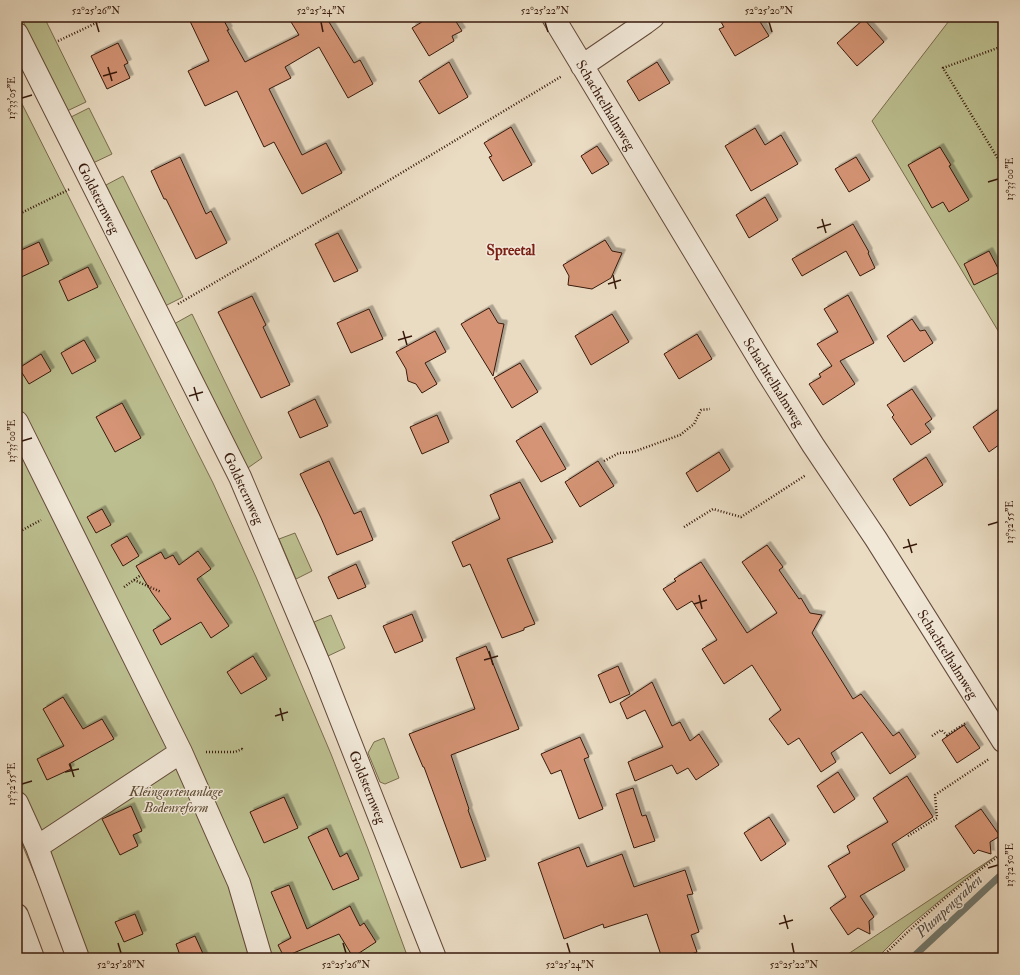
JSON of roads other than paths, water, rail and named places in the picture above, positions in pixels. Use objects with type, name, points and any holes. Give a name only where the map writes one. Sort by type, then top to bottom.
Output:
[{"type":"street","name":"Schachtelhalmweg","points":[[553,17],[767,372],[813,445],[869,528],[998,749]]},
{"type":"street","points":[[582,66],[646,24],[653,17]]},
{"type":"street","name":"Goldsternweg","points":[[17,34],[240,477],[270,546],[365,778],[435,958]]},
{"type":"street","points":[[17,422],[181,753],[239,884],[262,958]]},
{"type":"street","points":[[37,847],[181,753]]},
{"type":"street","points":[[17,802],[37,847],[78,958]]},
{"type":"street","points":[[17,915],[33,958]]},
{"type":"waterway","name":"Plumpengraben","points":[[912,958],[1003,873]]},
{"type":"district","name":"Spreetal","points":[[511,250]]},
{"type":"park label","name":"Kleingartenanlage Bodenreform","points":[[176,800]]}]
